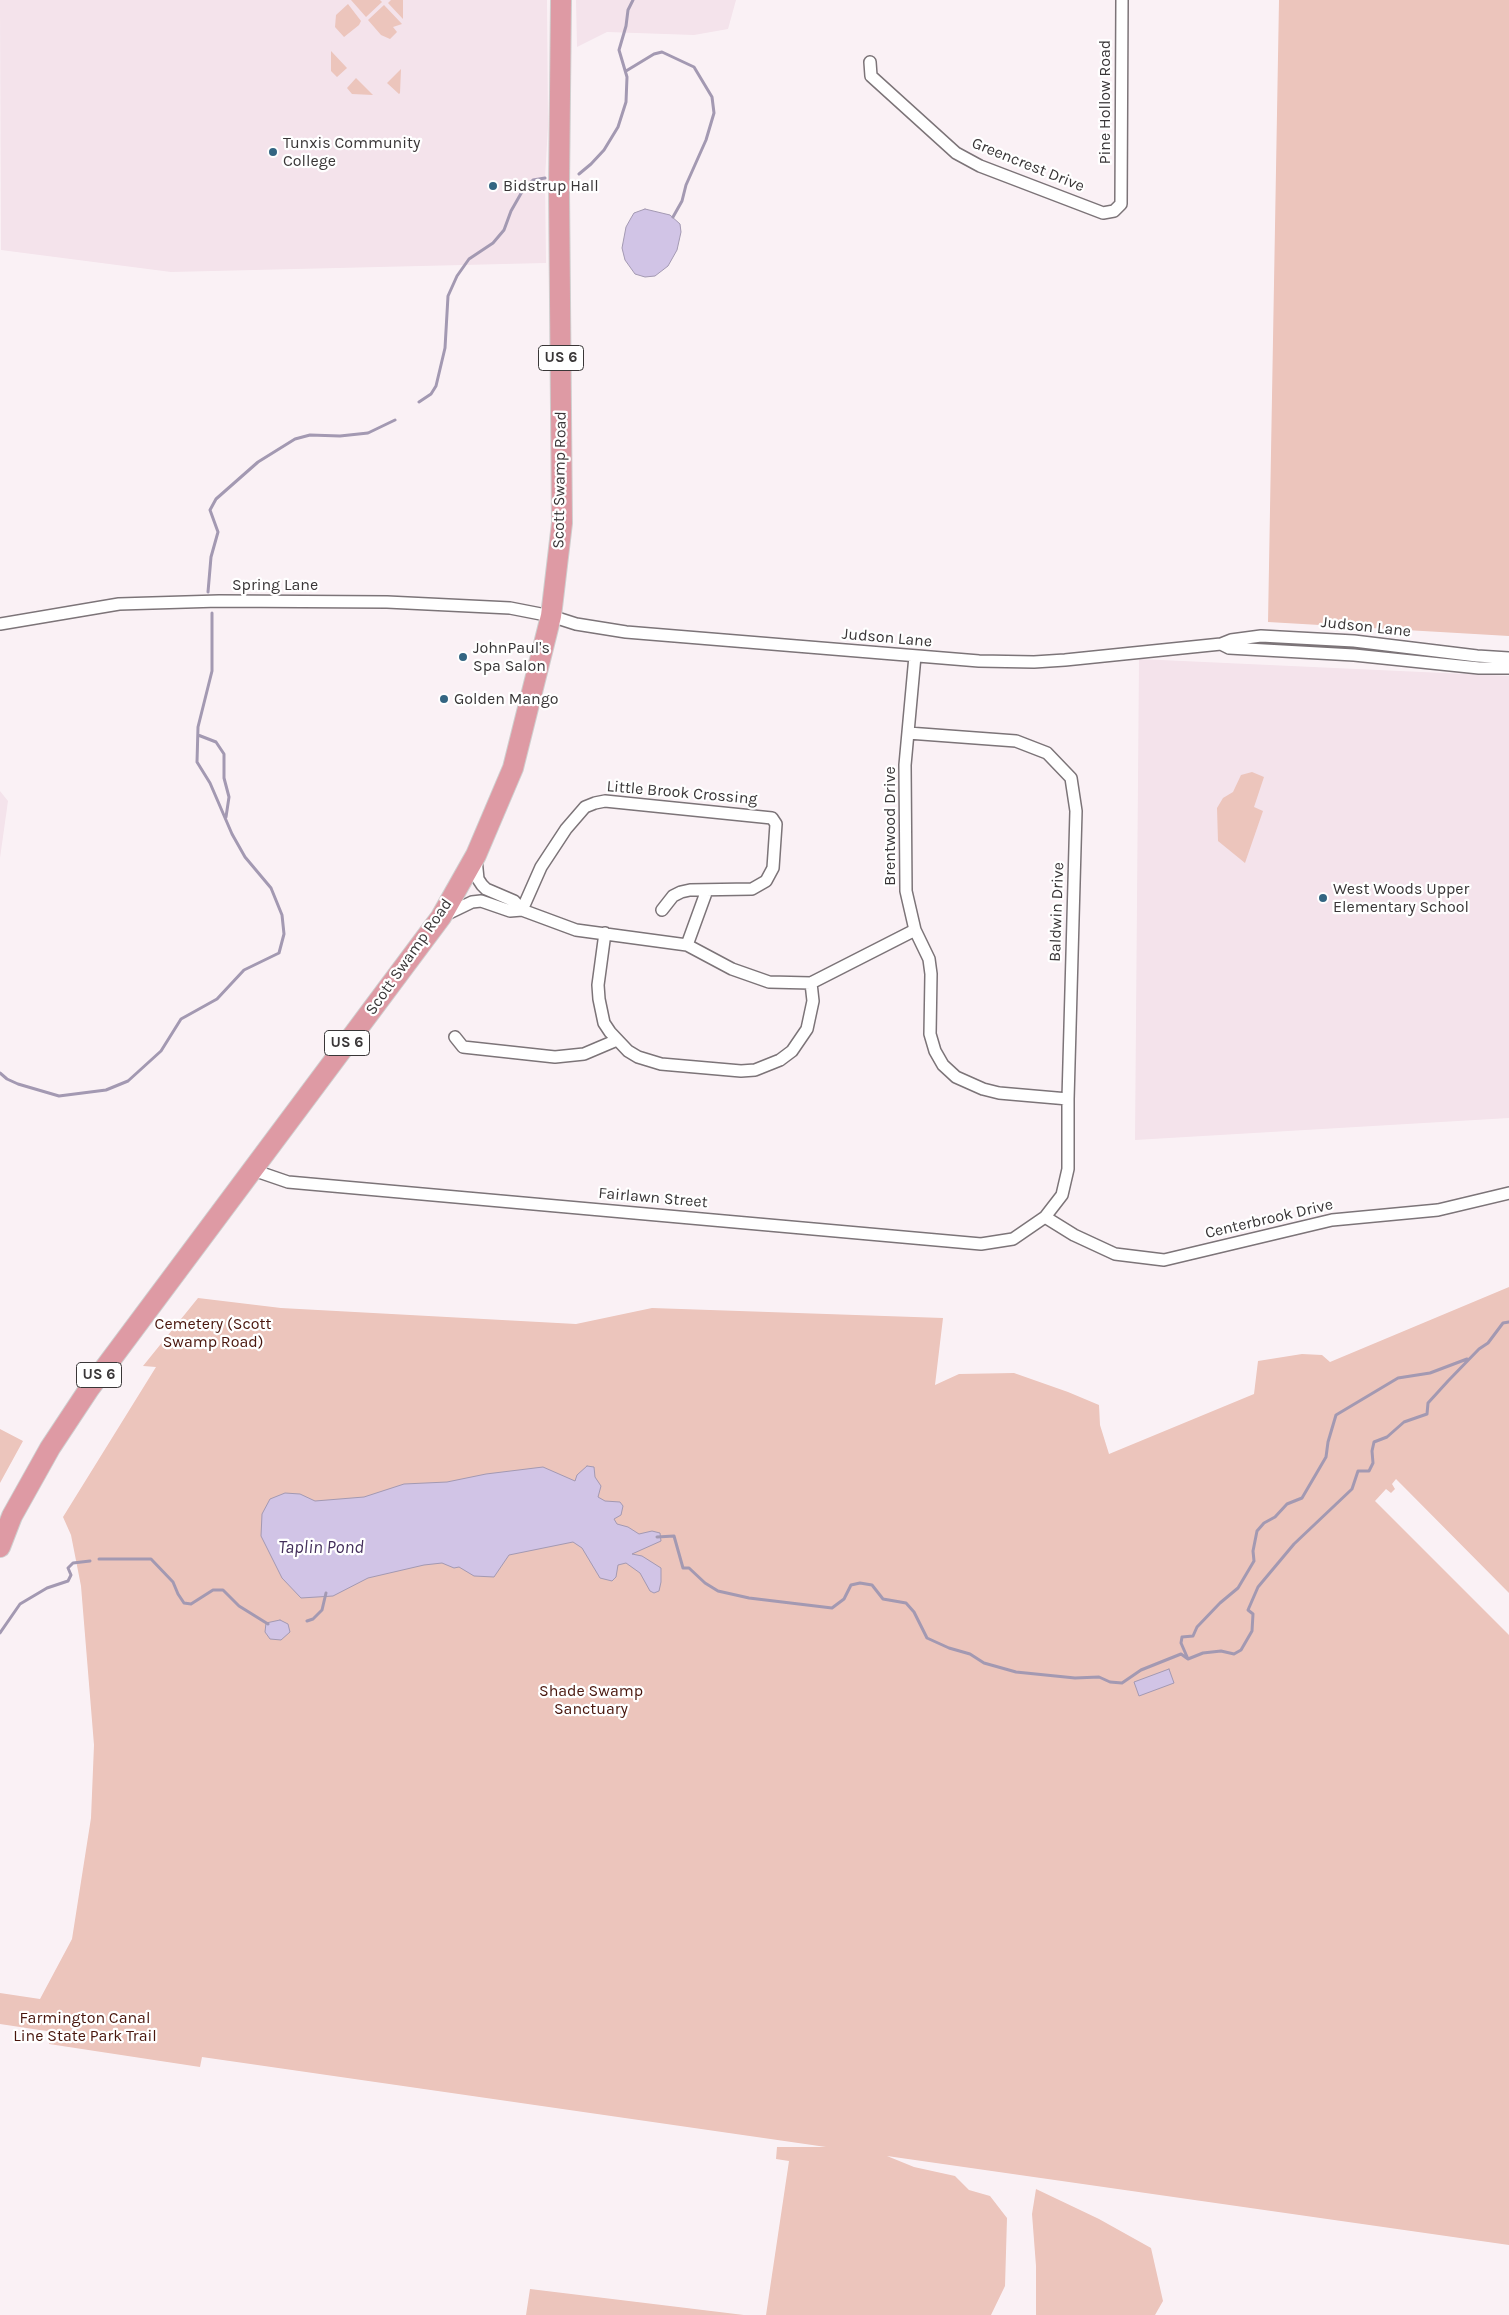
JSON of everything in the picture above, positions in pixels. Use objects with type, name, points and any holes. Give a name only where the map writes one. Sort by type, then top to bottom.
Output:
[{"type":"highway","name":"Scott Swamp Road","points":[[0,1547],[12,1516],[54,1442],[89,1388],[440,917],[476,855],[513,768],[551,616],[562,523],[559,188],[560,0]]},
{"type":"street","name":"Pine Hollow Road","points":[[1121,204],[1122,0]]},
{"type":"street","name":"Greencrest Drive","points":[[870,62],[871,76],[956,153],[980,166],[1102,213],[1114,211],[1121,204]]},
{"type":"street","name":"Spring Lane","points":[[0,624],[119,604],[218,601],[387,602],[510,608],[551,616]]},
{"type":"street","name":"Judson Lane","points":[[551,616],[576,624],[626,632],[915,656],[1034,662],[1221,644],[1231,640],[1250,637],[1298,637],[1509,658]]},
{"type":"street","name":"Judson Lane","points":[[1221,644],[1229,648],[1354,655],[1479,668],[1509,668]]},
{"type":"street","name":"Brentwood Drive","points":[[915,656],[904,797],[906,891],[916,930],[929,958],[931,974],[930,1034],[935,1051],[943,1065],[956,1077],[983,1090],[1068,1099]]},
{"type":"street","name":"Baldwin Drive","points":[[908,733],[1016,741],[1047,753],[1071,778],[1076,811],[1068,1099],[1068,1169],[1062,1195],[1045,1217]]},
{"type":"street","name":"Little Brook Crossing","points":[[522,910],[542,867],[571,823],[586,807],[605,801],[772,818],[776,824],[773,868],[766,882],[752,889],[681,892],[673,896],[662,910]]},
{"type":"street","points":[[476,855],[478,878],[482,885],[486,889],[514,901],[522,910]]},
{"type":"street","points":[[687,945],[708,890]]},
{"type":"street","points":[[440,917],[472,902],[481,901],[510,911],[522,910],[576,930],[687,945],[732,969],[769,982],[811,983],[916,930]]},
{"type":"street","points":[[605,933],[598,985],[604,1023],[617,1040],[638,1057],[661,1064],[741,1071],[768,1066],[780,1060],[792,1051],[807,1028],[813,1001],[811,983]]},
{"type":"street","points":[[455,1037],[464,1047],[555,1057],[584,1054],[617,1040]]},
{"type":"street","name":"Fairlawn Street","points":[[253,1170],[288,1182],[981,1244],[1013,1239],[1045,1217]]},
{"type":"street","name":"Centerbrook Drive","points":[[1045,1217],[1074,1235],[1115,1254],[1164,1260],[1332,1220],[1438,1210],[1509,1193]]},
{"type":"shaded area","name":"Tunxis Community College","points":[[0,0],[547,0],[546,263],[171,272],[1,250]]},
{"type":"shaded area","points":[[576,0],[736,0],[728,29],[694,35],[607,32],[577,47]]},
{"type":"shaded area","name":"West Woods Upper Elementary School","points":[[1139,659],[1509,676],[1509,1118],[1135,1140]]},
{"type":"shaded area","points":[[0,791],[8,801],[0,858]]},
{"type":"green space","points":[[351,0],[380,0],[382,2],[366,17]]},
{"type":"green space","points":[[391,0],[403,0],[403,19],[388,3]]},
{"type":"green space","points":[[1279,0],[1509,0],[1509,636],[1268,622]]},
{"type":"green space","points":[[348,4],[361,21],[359,25],[344,37],[335,27],[336,15]]},
{"type":"green space","points":[[384,5],[402,24],[393,27],[397,32],[390,39],[381,35],[368,20]]},
{"type":"green space","points":[[331,51],[347,68],[337,77],[331,71]]},
{"type":"green space","points":[[401,69],[400,93],[399,94],[387,83]]},
{"type":"green space","points":[[356,78],[373,95],[352,94],[347,88]]},
{"type":"green space","points":[[1252,772],[1264,777],[1254,807],[1263,811],[1245,863],[1218,841],[1217,808],[1223,798],[1233,792],[1241,775]]},
{"type":"green space","name":"Shade Swamp Sanctuary","points":[[1509,1287],[1509,1593],[1396,1479],[1392,1484],[1395,1489],[1391,1493],[1386,1489],[1375,1501],[1509,1635],[1509,2245],[887,2156],[914,2167],[955,2176],[969,2190],[990,2196],[1007,2218],[1005,2286],[991,2315],[766,2315],[789,2161],[776,2159],[777,2147],[826,2147],[202,2057],[200,2067],[49,2044],[53,2032],[0,2024],[0,1993],[40,1999],[72,1939],[91,1818],[94,1745],[81,1586],[71,1535],[63,1517],[156,1367],[143,1366],[198,1298],[281,1308],[576,1324],[652,1308],[943,1318],[935,1385],[959,1374],[1014,1373],[1068,1392],[1099,1405],[1100,1425],[1109,1454],[1254,1394],[1258,1361],[1302,1354],[1322,1355],[1330,1362]]},
{"type":"green space","points":[[0,1429],[23,1441],[0,1483]]},
{"type":"green space","points":[[1036,2189],[1099,2219],[1151,2248],[1163,2301],[1155,2315],[1036,2315],[1036,2266],[1032,2214]]},
{"type":"green space","points":[[530,2289],[744,2315],[526,2315]]},
{"type":"water","points":[[645,209],[670,215],[680,224],[681,232],[677,250],[668,266],[655,276],[645,277],[635,274],[625,260],[622,248],[626,227],[631,218],[634,213]]},
{"type":"water","name":"Taplin Pond","points":[[587,1466],[594,1467],[595,1477],[601,1486],[598,1497],[605,1501],[620,1502],[623,1506],[621,1515],[614,1519],[617,1524],[628,1527],[639,1534],[652,1531],[660,1533],[661,1541],[632,1554],[642,1556],[661,1568],[659,1591],[654,1593],[650,1591],[640,1573],[626,1563],[618,1565],[616,1577],[612,1581],[600,1578],[582,1548],[573,1542],[509,1555],[494,1577],[474,1576],[459,1567],[454,1568],[442,1563],[424,1565],[368,1578],[333,1596],[301,1598],[282,1578],[261,1536],[262,1514],[270,1499],[285,1493],[300,1494],[315,1501],[364,1497],[404,1484],[447,1482],[486,1474],[543,1467],[575,1481],[577,1475]]},
{"type":"water","points":[[280,1620],[288,1624],[290,1632],[281,1640],[270,1639],[265,1632],[266,1623]]},
{"type":"water","points":[[1169,1669],[1174,1683],[1139,1696],[1134,1682]]},
{"type":"waterway","points":[[579,174],[604,150],[618,127],[626,102],[627,77],[619,50],[626,26],[628,10],[633,0]]},
{"type":"waterway","points":[[626,71],[654,54],[662,52],[694,67],[712,97],[714,113],[706,140],[686,185],[682,201],[673,217]]},
{"type":"waterway","points":[[419,402],[431,394],[436,386],[445,348],[448,296],[457,276],[469,259],[493,243],[504,230],[511,211],[523,190],[533,180],[545,178]]},
{"type":"waterway","points":[[208,592],[211,557],[218,532],[210,510],[216,499],[258,462],[295,439],[310,435],[340,436],[368,433],[395,420]]},
{"type":"waterway","points":[[0,1073],[18,1084],[59,1096],[106,1090],[128,1081],[161,1051],[181,1019],[217,999],[244,970],[279,953],[284,934],[282,915],[271,888],[245,857],[232,834],[210,783],[197,762],[198,727],[212,671],[212,613]]},
{"type":"waterway","points":[[198,735],[216,742],[224,754],[224,778],[229,797],[226,817]]},
{"type":"waterway","points":[[657,1537],[674,1536],[683,1568],[689,1568],[705,1583],[718,1591],[749,1598],[832,1608],[844,1599],[851,1585],[860,1583],[872,1585],[883,1599],[906,1603],[914,1612],[927,1638],[949,1648],[970,1654],[984,1663],[1016,1672],[1075,1678],[1099,1677],[1110,1682],[1122,1683],[1141,1670],[1181,1654],[1188,1659],[1203,1653],[1221,1651],[1234,1654],[1241,1650],[1252,1631],[1253,1614],[1248,1610],[1258,1587],[1294,1544],[1352,1489],[1358,1471],[1369,1471],[1373,1463],[1372,1451],[1374,1442],[1387,1437],[1404,1422],[1427,1414],[1428,1403],[1479,1349],[1488,1343],[1503,1323],[1509,1322]]},
{"type":"waterway","points":[[1188,1659],[1181,1643],[1182,1637],[1193,1636],[1197,1627],[1220,1603],[1238,1588],[1254,1561],[1253,1551],[1257,1531],[1264,1523],[1275,1517],[1287,1504],[1302,1498],[1326,1457],[1328,1442],[1336,1415],[1398,1378],[1430,1373],[1467,1359]]},
{"type":"waterway","points":[[99,1559],[151,1559],[173,1582],[184,1603],[191,1604],[213,1590],[223,1590],[239,1606],[268,1624]]},
{"type":"waterway","points":[[0,1633],[20,1604],[47,1588],[68,1581],[71,1575],[68,1568],[73,1563],[90,1561]]},
{"type":"waterway","points":[[307,1621],[313,1619],[322,1610],[326,1593]]},
{"type":"place","name":"Tunxis Community College","points":[[273,152]]},
{"type":"place","name":"Bidstrup Hall","points":[[493,186]]},
{"type":"place","name":"JohnPaul's Spa Salon","points":[[463,657]]},
{"type":"place","name":"Golden Mango","points":[[444,699]]},
{"type":"place","name":"West Woods Upper Elementary School","points":[[1323,898]]},
{"type":"park label","name":"Cemetery (Scott Swamp Road)","points":[[213,1333]]},
{"type":"park label","name":"Farmington Canal Line State Park Trail","points":[[85,2027]]}]
